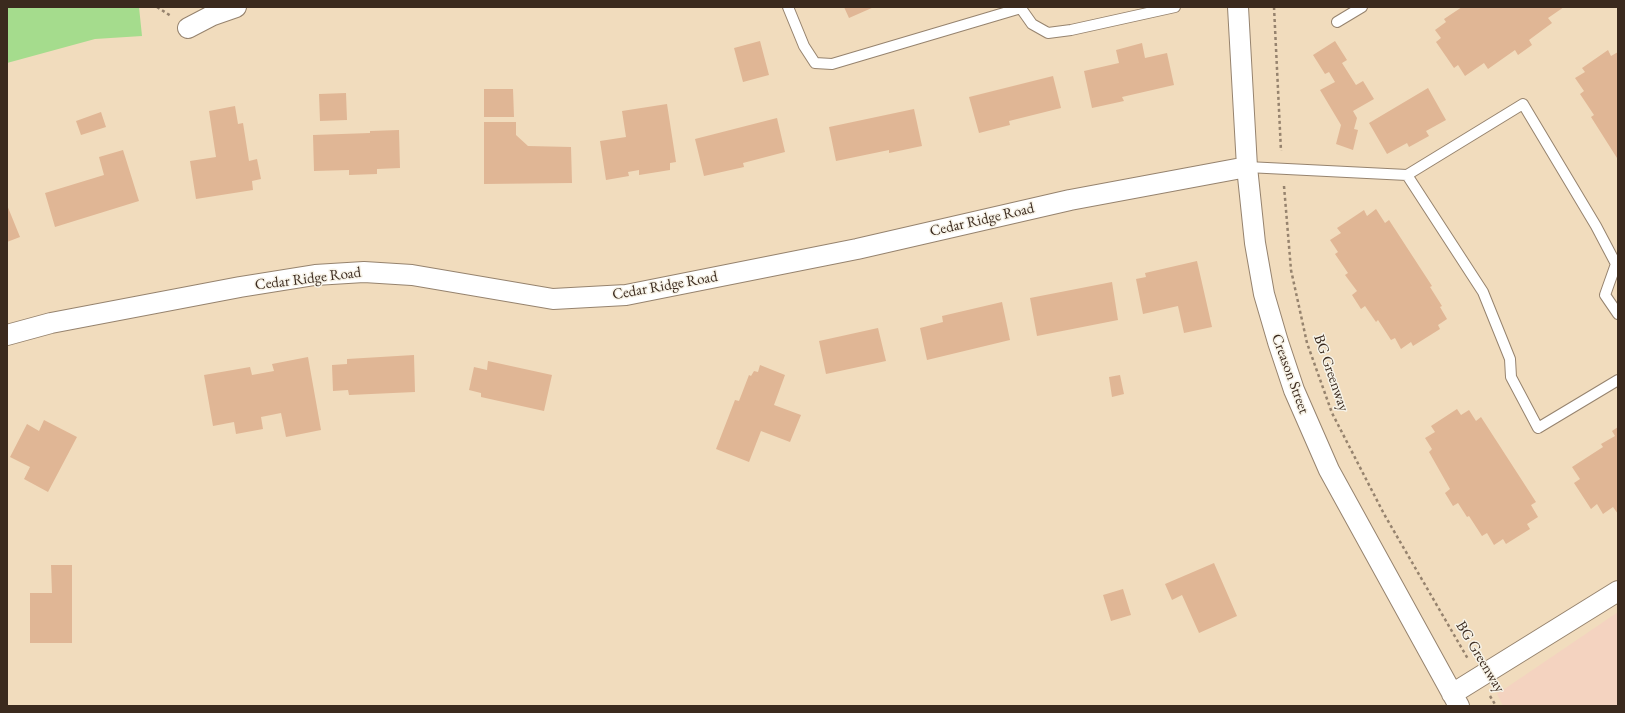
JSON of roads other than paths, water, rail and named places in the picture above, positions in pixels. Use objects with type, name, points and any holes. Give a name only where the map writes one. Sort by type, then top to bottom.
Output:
[{"type":"street","points":[[188,28],[213,15],[236,7]]},
{"type":"street","name":"Creason Street","points":[[1238,7],[1247,167],[1255,243],[1264,294],[1294,390],[1328,470],[1456,700]]},
{"type":"street","name":"Cedar Ridge Road","points":[[7,335],[51,323],[240,287],[315,275],[364,272],[412,275],[553,298],[626,295],[857,249],[1070,200],[1247,167]]},
{"type":"street","points":[[1456,700],[1479,678],[1618,591]]},
{"type":"lane","points":[[788,7],[804,46],[815,63],[832,64],[1020,8],[1032,24],[1048,33],[1071,30],[1175,7]]},
{"type":"lane","points":[[1337,22],[1362,7]]},
{"type":"lane","points":[[1247,167],[1407,175],[1523,104],[1560,164],[1617,264],[1604,295],[1618,314]]},
{"type":"lane","points":[[1407,175],[1483,292],[1510,359],[1511,377],[1538,428],[1618,380]]}]
